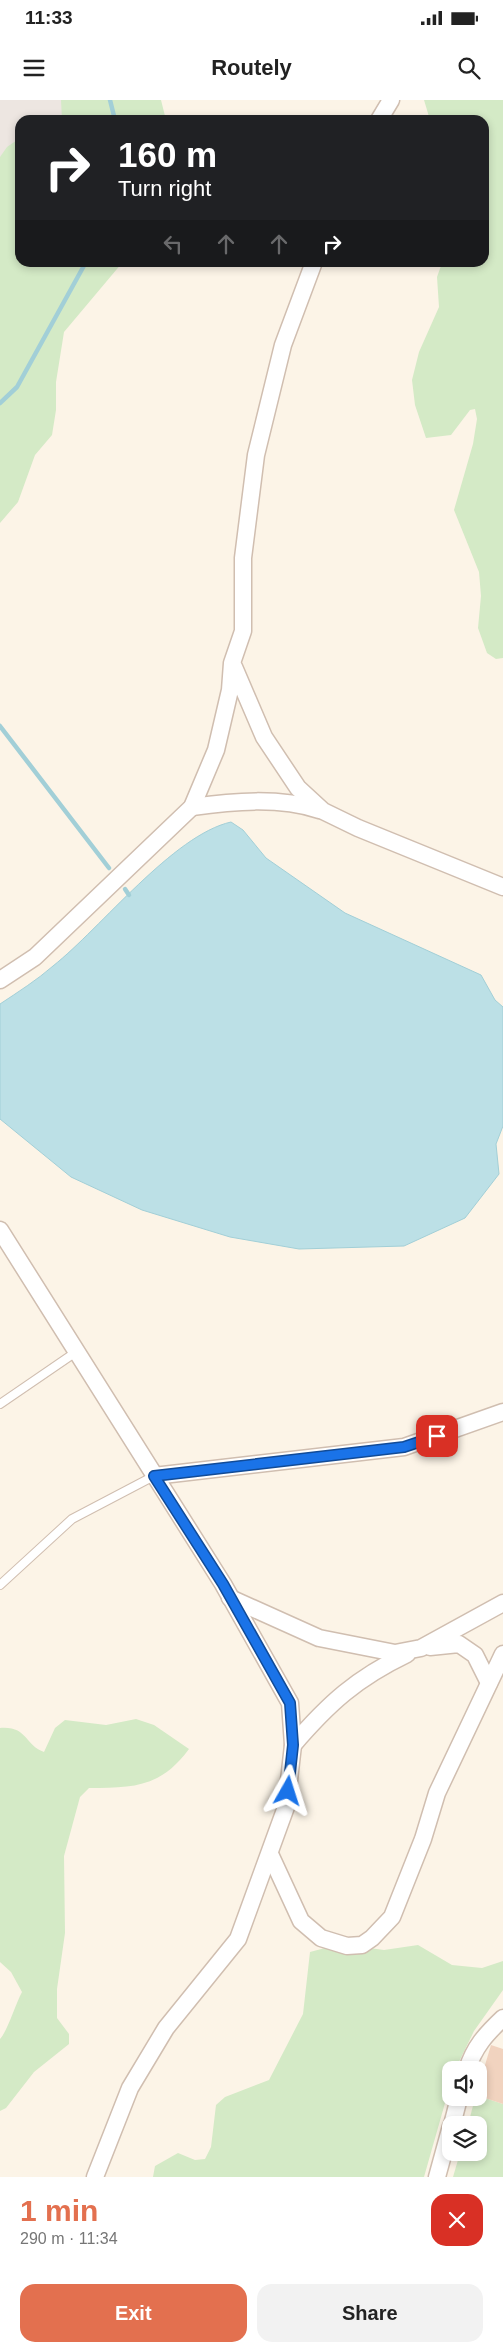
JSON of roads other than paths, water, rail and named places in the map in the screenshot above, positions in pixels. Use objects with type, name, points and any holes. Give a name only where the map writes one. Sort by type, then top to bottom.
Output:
[{"type":"street","points":[[382,115],[391,100]]},
{"type":"street","points":[[0,980],[35,957],[192,807],[216,750],[230,690],[232,663],[243,631],[243,558],[256,455],[283,346],[312,267]]},
{"type":"street","points":[[232,663],[264,737],[298,788],[324,811]]},
{"type":"street","points":[[192,807],[223,802],[297,803],[324,811],[358,828],[503,887]]},
{"type":"street","points":[[0,1230],[230,1598],[290,1703],[293,1745],[286,1807],[238,1939],[166,2028],[130,2088],[95,2177]]},
{"type":"street","points":[[154,1476],[404,1447],[503,1412]]},
{"type":"street","points":[[230,1598],[319,1638],[395,1653],[459,1644],[475,1655],[489,1683]]},
{"type":"street","points":[[293,1745],[317,1717],[359,1680],[503,1603]]},
{"type":"street","points":[[270,1854],[301,1921],[321,1938],[347,1946],[362,1945],[372,1938],[392,1917],[423,1839],[437,1793],[503,1654]]},
{"type":"street","points":[[470,2061],[472,2054],[484,2037],[503,2018]]},
{"type":"street","points":[[437,2177],[442,2159]]},
{"type":"lane","points":[[0,1404],[76,1352]]},
{"type":"lane","points":[[0,1585],[72,1520],[154,1476]]},
{"type":"water","points":[[231,822],[243,830],[266,858],[345,913],[481,975],[495,1000],[503,1007],[503,1126],[496,1144],[499,1174],[465,1218],[404,1246],[299,1249],[230,1237],[142,1210],[71,1177],[0,1119],[0,1004],[53,966],[162,863],[185,845],[209,830]]},
{"type":"waterway","points":[[110,100],[114,115]]},
{"type":"waterway","points":[[0,403],[17,387],[83,267]]},
{"type":"waterway","points":[[0,726],[109,868]]},
{"type":"waterway","points":[[125,889],[129,895]]}]
